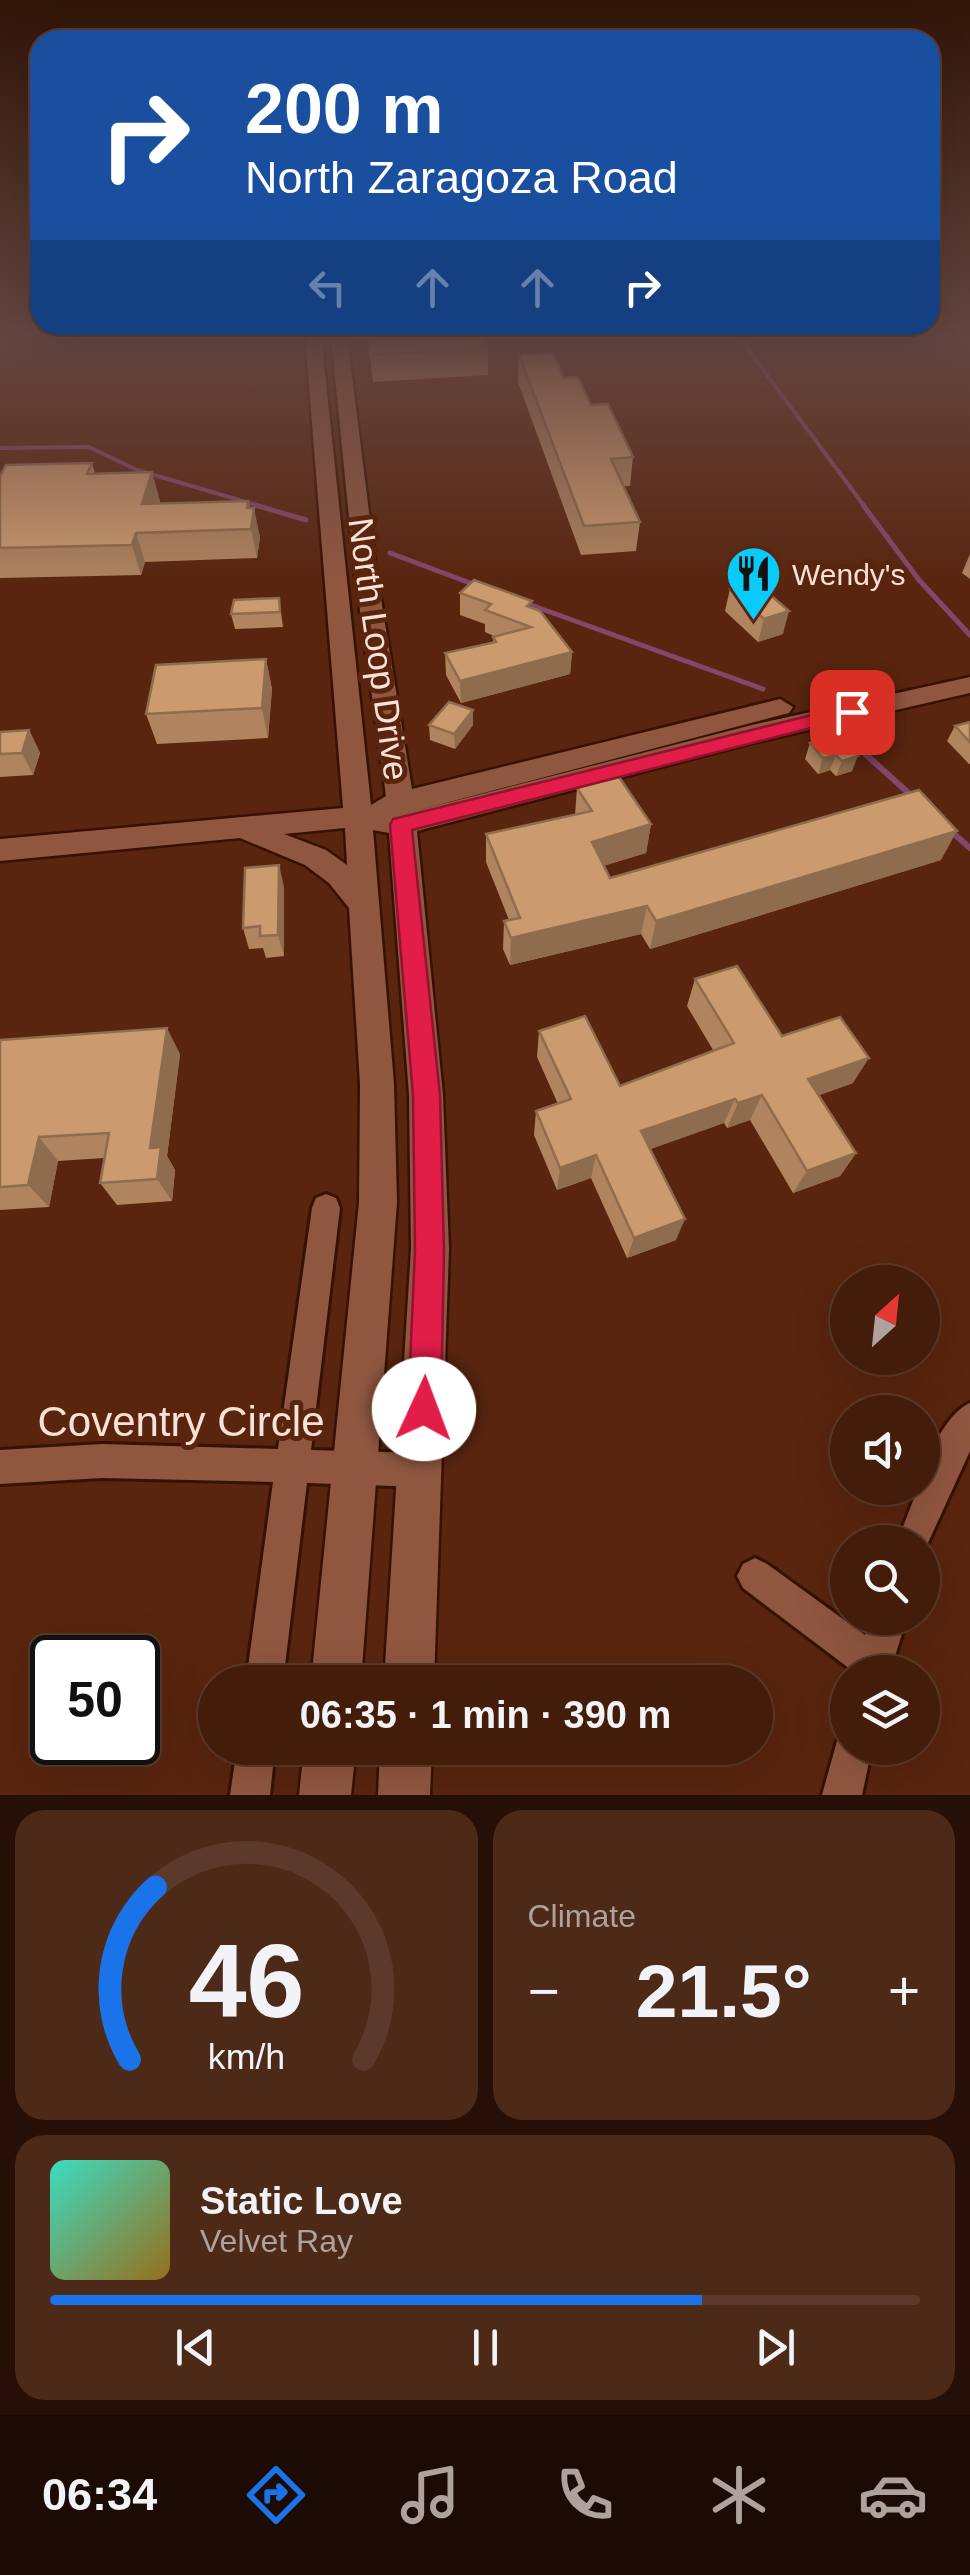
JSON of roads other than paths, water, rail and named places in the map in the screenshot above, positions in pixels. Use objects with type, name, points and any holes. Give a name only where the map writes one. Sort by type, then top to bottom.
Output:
[{"type":"main road","name":"North Loop Drive","points":[[321,420],[358,817],[377,1084],[378,1202],[338,1665]]},
{"type":"main road","name":"North Loop Drive","points":[[349,420],[400,812],[426,1095],[430,1250],[422,1470],[409,1665]]},
{"type":"main road","points":[[334,570],[366,568]]},
{"type":"main road","points":[[400,812],[908,678],[967,672]]},
{"type":"main road","points":[[0,850],[231,832],[400,812],[752,734],[967,672]]},
{"type":"main road","points":[[752,734],[770,716],[897,688],[908,678]]},
{"type":"main road","points":[[231,832],[320,857],[344,874],[363,904]]},
{"type":"main road","points":[[326,1795],[329,1765]]},
{"type":"main road","points":[[404,1795],[405,1765]]},
{"type":"street","points":[[266,1665],[326,1208]]},
{"type":"street","points":[[921,1525],[944,1464],[970,1418]]},
{"type":"street","name":"Coventry Circle","points":[[0,1466],[102,1462],[422,1470]]},
{"type":"street","points":[[756,1576],[856,1655]]},
{"type":"street","points":[[250,1795],[254,1765]]},
{"type":"street","points":[[842,1795],[850,1765]]},
{"type":"waterway","points":[[800,420],[865,507]]},
{"type":"waterway","points":[[0,448],[89,447],[137,470],[263,507]]},
{"type":"waterway","points":[[255,505],[306,520]]},
{"type":"waterway","points":[[863,505],[919,580],[970,635]]},
{"type":"waterway","points":[[390,553],[478,586]]},
{"type":"waterway","points":[[528,604],[763,689]]},
{"type":"waterway","points":[[843,734],[913,797]]},
{"type":"waterway","points":[[952,832],[970,848]]},
{"type":"place","name":"Wendy's","points":[[753,623]]}]
